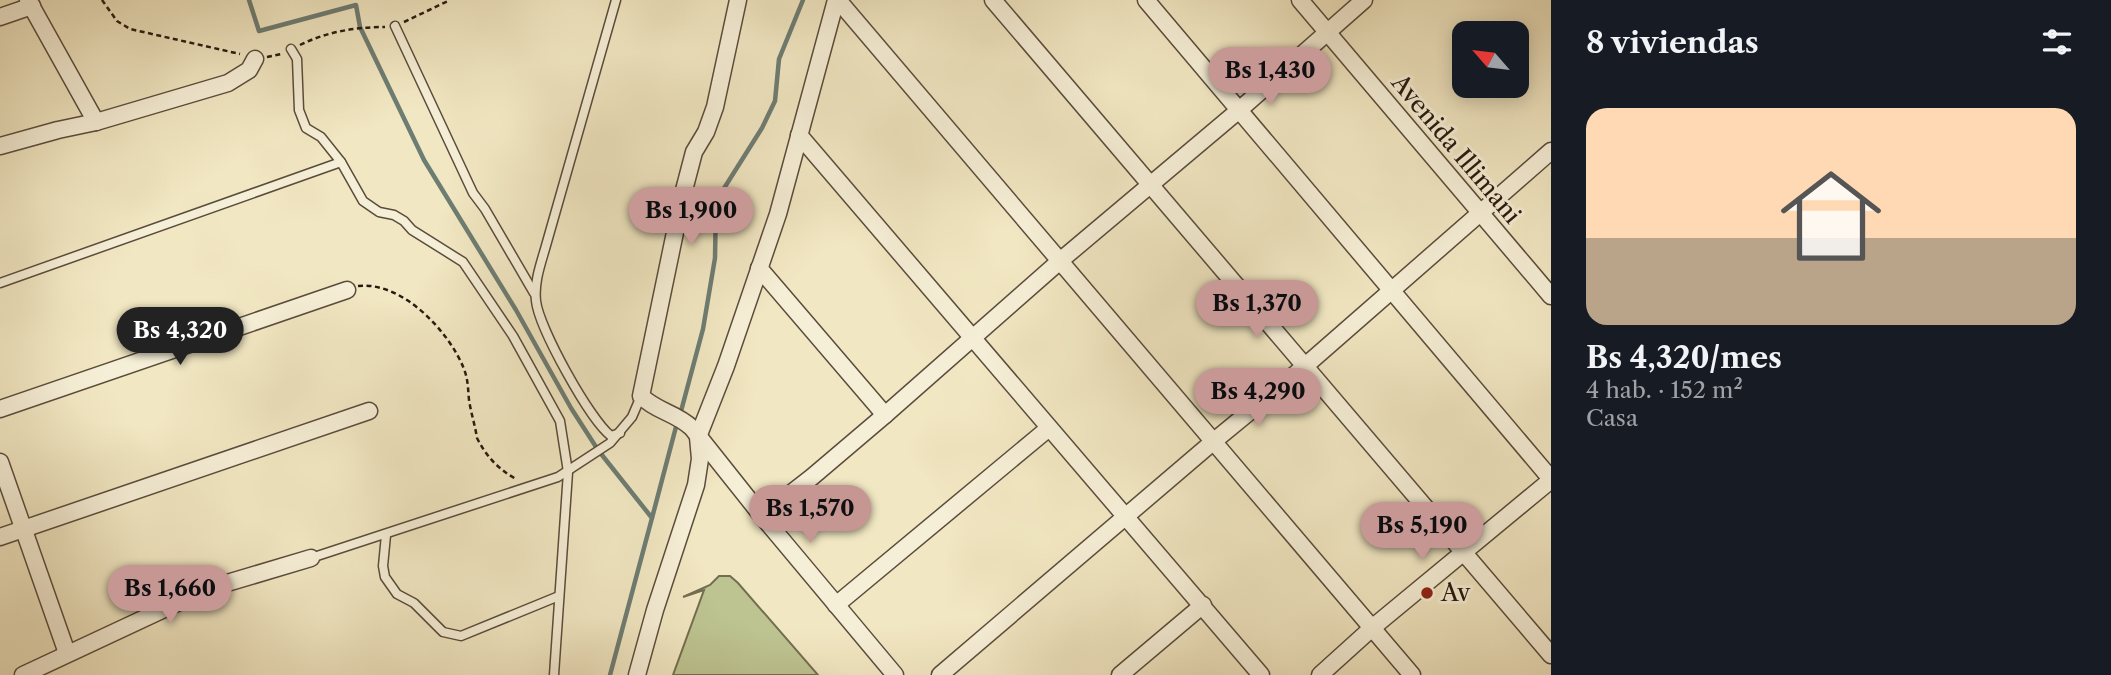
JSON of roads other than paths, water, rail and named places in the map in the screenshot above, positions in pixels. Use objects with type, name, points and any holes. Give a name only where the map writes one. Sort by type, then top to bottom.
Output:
[{"type":"street","points":[[738,0],[715,107],[706,132],[694,152],[683,194],[640,396],[649,404],[679,416],[692,428],[895,675]]},
{"type":"street","points":[[637,675],[696,485],[700,459],[698,437],[726,366],[778,214],[837,0]]},
{"type":"street","points":[[837,0],[1412,675]]},
{"type":"street","points":[[993,0],[1551,655]]},
{"type":"street","points":[[1146,0],[1551,480],[1372,628],[1320,675]]},
{"type":"street","name":"Avenida Illimani","points":[[1300,0],[1551,296]]},
{"type":"street","points":[[762,516],[885,415],[1364,0]]},
{"type":"street","points":[[0,17],[30,3],[96,122]]},
{"type":"street","points":[[0,146],[96,122],[228,83],[249,70],[255,59]]},
{"type":"street","points":[[800,135],[1261,675]]},
{"type":"street","points":[[940,675],[1214,441],[1304,368],[1551,151]]},
{"type":"street","points":[[759,268],[885,415]]},
{"type":"street","points":[[0,409],[348,290]]},
{"type":"street","points":[[0,537],[369,411]]},
{"type":"street","points":[[836,606],[1049,428]]},
{"type":"street","points":[[0,462],[67,653]]},
{"type":"street","points":[[23,675],[207,589],[311,558]]},
{"type":"street","points":[[1120,675],[1203,605]]},
{"type":"lane","points":[[535,295],[545,249],[616,0]]},
{"type":"lane","points":[[395,26],[473,193],[535,295],[544,330],[594,419],[611,436],[620,433]]},
{"type":"lane","points":[[291,49],[297,59],[299,110],[306,128],[321,137],[341,162],[363,201],[379,212],[394,215],[404,221],[412,230],[463,262],[513,336],[560,421],[568,472],[554,675]]},
{"type":"lane","points":[[0,283],[341,162]]},
{"type":"lane","points":[[311,558],[568,472],[620,433],[637,408],[640,396]]},
{"type":"lane","points":[[386,535],[383,566],[385,577],[397,594],[414,603],[443,632],[461,636],[559,596]]},
{"type":"waterway","points":[[249,0],[259,31],[356,5],[360,27],[424,160],[516,310],[571,408],[598,450],[652,518],[610,675]]},
{"type":"waterway","points":[[680,415],[703,329],[715,258],[716,201],[762,128],[775,101],[779,59],[803,0]]},
{"type":"waterway","points":[[652,518],[677,423]]},
{"type":"place","name":"Av","points":[[1427,593]]}]
